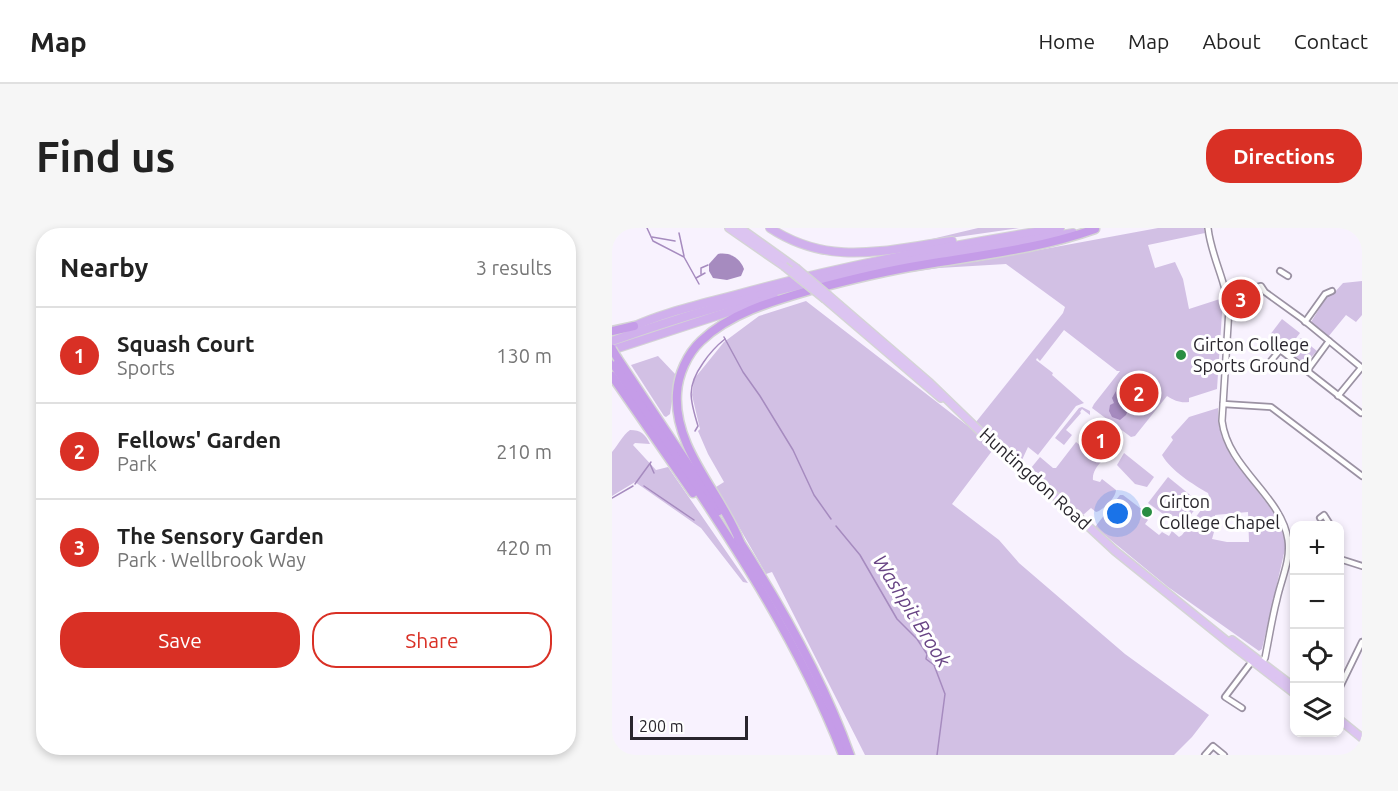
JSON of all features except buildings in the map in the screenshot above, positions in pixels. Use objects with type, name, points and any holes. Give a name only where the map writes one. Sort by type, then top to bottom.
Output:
[{"type":"highway","points":[[770,228],[811,247],[846,254],[964,240],[984,240]]},
{"type":"highway","points":[[612,332],[781,282],[984,240],[1060,228]]},
{"type":"highway","points":[[612,341],[655,326],[823,279],[891,264],[1098,228]]},
{"type":"highway","points":[[740,542],[734,526],[690,450],[681,427],[676,394],[682,368],[699,342],[730,320],[787,297],[885,272],[1065,240],[1098,228]]},
{"type":"highway","points":[[612,348],[812,285],[823,279]]},
{"type":"highway","points":[[612,348],[655,326]]},
{"type":"highway","points":[[612,348],[614,361],[781,624],[843,755]]},
{"type":"highway","points":[[614,361],[740,542],[820,685],[850,755]]},
{"type":"highway","points":[[612,376],[719,531],[730,541]]},
{"type":"main road","name":"Huntingdon Road","points":[[729,228],[827,298]]},
{"type":"main road","name":"Huntingdon Road","points":[[740,228],[796,268],[827,298],[944,400],[948,401],[1115,551],[1290,690]]},
{"type":"main road","name":"Huntingdon Road","points":[[1261,665],[1290,684]]},
{"type":"main road","points":[[1344,724],[1362,738]]},
{"type":"street","points":[[1208,229],[1214,258],[1228,294],[1229,332],[1223,432],[1231,450],[1278,514],[1290,543]]},
{"type":"street","points":[[1280,271],[1288,276]]},
{"type":"street","points":[[1228,294],[1261,286],[1265,292],[1362,368],[1338,396]]},
{"type":"street","points":[[1305,322],[1325,294],[1332,291]]},
{"type":"street","points":[[1307,371],[1329,341]]},
{"type":"street","points":[[1274,345],[1361,413]]},
{"type":"street","points":[[1270,362],[1280,350]]},
{"type":"street","points":[[1223,404],[1272,407],[1362,476]]},
{"type":"street","points":[[1320,518],[1324,516],[1328,521]]},
{"type":"street","points":[[1261,665],[1265,658],[1290,558]]},
{"type":"street","points":[[1344,560],[1362,566]]},
{"type":"street","points":[[1342,683],[1362,642]]},
{"type":"street","points":[[1242,708],[1225,697],[1254,659]]},
{"type":"street","points":[[1205,755],[1215,746],[1224,755]]},
{"type":"shaded area","points":[[978,228],[1019,228],[915,243]]},
{"type":"shaded area","points":[[1158,228],[1204,228],[1205,233],[1148,245],[1155,268],[1175,262],[1183,279],[1189,309],[1223,298],[1217,389],[1189,398],[1189,402],[1178,401],[1167,396],[1135,436],[1131,437],[1092,408],[1120,371],[1064,330],[1040,361],[1037,358],[1036,360],[1084,403],[1076,406],[1038,455],[1028,447],[1022,460],[976,422],[1063,313],[1065,307],[1006,264],[911,272],[911,270],[979,261]]},
{"type":"shaded area","points":[[718,254],[727,254],[737,259],[744,269],[741,276],[727,280],[713,278],[709,271],[709,264]]},
{"type":"shaded area","points":[[1362,281],[1362,315],[1356,322],[1346,315],[1328,337],[1311,322],[1327,296],[1334,293],[1343,283]]},
{"type":"shaded area","points":[[806,301],[995,447],[952,504],[999,540],[1019,563],[1125,654],[1209,715],[1174,755],[865,755],[772,572],[766,574],[716,487],[724,482],[698,431],[700,429],[692,395],[694,379],[724,342],[759,316]]},
{"type":"shaded area","points":[[1282,319],[1300,333],[1287,350],[1269,336]]},
{"type":"shaded area","points":[[1301,338],[1317,351],[1304,365],[1288,353]]},
{"type":"shaded area","points":[[658,356],[676,375],[670,414],[666,417],[631,365]]},
{"type":"shaded area","points":[[1116,391],[1128,410],[1120,420],[1112,417],[1109,411],[1110,405],[1114,403],[1112,398]]},
{"type":"shaded area","points":[[1082,407],[1090,411],[1090,415],[1082,409],[1066,430],[1072,435],[1064,445],[1055,438]]},
{"type":"shaded area","points":[[1218,408],[1222,438],[1232,458],[1275,514],[1285,539],[1285,549],[1262,649],[1259,651],[1168,587],[1095,527],[1120,495],[1123,495],[1145,510],[1142,515],[1148,520],[1145,524],[1159,535],[1162,532],[1169,536],[1172,531],[1179,537],[1208,501],[1211,502],[1208,493],[1177,472],[1162,455],[1173,440],[1171,437],[1189,417]],"holes":[[[1248,512],[1249,542],[1212,539],[1216,525],[1215,515]]]},
{"type":"shaded area","points":[[630,430],[642,433],[646,438],[650,444],[635,443],[633,445],[656,470],[668,467],[748,583],[743,582],[701,528],[635,482],[612,496],[612,452]]},
{"type":"shaded area","points":[[1076,442],[1101,462],[1094,472],[1093,480],[1100,482],[1102,479],[1116,490],[1112,500],[1102,509],[1096,512],[1091,508],[1083,515],[1031,468],[1040,457],[1056,468]]},
{"type":"shaded area","points":[[1124,453],[1154,477],[1147,487],[1135,484],[1117,465]]},
{"type":"shaded area","points":[[1168,477],[1200,503],[1181,527],[1148,503]]},
{"type":"waterway","name":"Washpit Brook","points":[[647,228],[653,241],[684,257],[699,284]]},
{"type":"waterway","points":[[679,233],[684,256]]},
{"type":"waterway","points":[[652,237],[675,241]]},
{"type":"waterway","points":[[701,274],[701,268],[708,265]]},
{"type":"waterway","points":[[696,278],[705,273]]},
{"type":"waterway","name":"Washpit Brook","points":[[724,337],[743,372],[793,450],[814,495],[831,519]]},
{"type":"waterway","points":[[695,431],[698,426],[691,394],[694,379],[708,356],[725,339]]},
{"type":"waterway","points":[[635,484],[651,462]]},
{"type":"waterway","points":[[650,464],[654,473]]},
{"type":"waterway","points":[[612,498],[633,486]]},
{"type":"waterway","points":[[644,486],[694,520]]},
{"type":"waterway","name":"Washpit Brook","points":[[836,526],[860,555],[897,619],[917,639],[927,654],[926,659],[934,665],[945,694],[937,755]]},
{"type":"place","name":"The Sensory Garden","points":[[1241,299]]},
{"type":"place","name":"Girton College Sports Ground","points":[[1181,355]]},
{"type":"place","name":"Fellows' Garden","points":[[1139,393]]},
{"type":"place","name":"Squash Court","points":[[1101,440]]},
{"type":"place","name":"Girton College Chapel","points":[[1147,512]]}]
